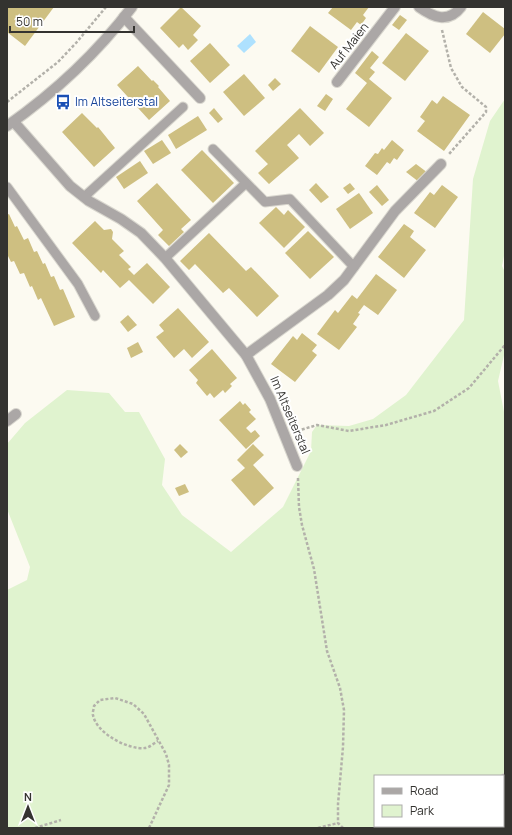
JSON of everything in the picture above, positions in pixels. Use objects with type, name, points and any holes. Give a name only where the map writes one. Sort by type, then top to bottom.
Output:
[{"type":"street","name":"Im Altseiterstal","points":[[132,7],[78,68],[10,124],[70,186],[84,197],[122,219],[141,233],[246,355],[270,399],[297,466]]},
{"type":"street","name":"Auf Maien","points":[[337,82],[396,7]]},
{"type":"street","points":[[419,7],[439,18],[448,17],[457,12],[461,7]]},
{"type":"street","points":[[124,17],[200,98]]},
{"type":"street","points":[[246,355],[328,295],[344,280],[394,211],[441,164]]},
{"type":"street","points":[[7,421],[16,414]]},
{"type":"lane","points":[[84,197],[183,107]]},
{"type":"lane","points":[[213,149],[265,202],[290,199],[354,267]]},
{"type":"lane","points":[[164,258],[246,183]]},
{"type":"lane","points":[[7,187],[78,284],[95,316]]},
{"type":"path","points":[[7,102],[58,62],[76,44],[106,7]]},
{"type":"path","points":[[439,18],[451,68],[462,87],[486,107],[486,112],[441,164]]},
{"type":"path","points":[[286,436],[317,425],[350,431],[386,425],[434,411],[469,388],[505,345]]},
{"type":"path","points":[[297,466],[302,525],[314,570],[327,651],[340,688],[344,710],[338,822],[343,828]]},
{"type":"path","points":[[149,828],[169,785],[169,766],[166,754],[144,714],[133,704],[115,698],[100,700],[94,706],[93,715],[102,731],[117,741],[133,748],[146,748],[158,741]]},
{"type":"path","points":[[35,828],[61,820]]},
{"type":"path","points":[[318,828],[338,822]]},
{"type":"green space","points":[[505,99],[505,251],[502,266],[505,272],[505,351],[498,381],[505,417],[505,828],[7,828],[7,590],[27,580],[30,567],[7,509],[7,444],[25,423],[67,390],[109,393],[125,412],[139,412],[165,459],[162,485],[182,515],[231,552],[283,507],[311,451],[312,432],[317,425],[349,426],[373,419],[406,395],[464,320],[473,179],[490,121]]},
{"type":"water","points":[[250,34],[256,42],[244,53],[237,46]]},
{"type":"building","points":[[7,7],[54,7],[25,46],[7,32]]},
{"type":"building","points":[[181,7],[201,26],[193,35],[198,40],[188,50],[183,44],[179,48],[160,28]]},
{"type":"building","points":[[333,7],[369,7],[363,15],[366,18],[361,25],[357,22],[351,30],[328,13]]},
{"type":"building","points":[[483,12],[505,29],[505,34],[490,53],[466,34]]},
{"type":"building","points":[[400,15],[407,20],[399,30],[392,25]]},
{"type":"building","points":[[310,26],[338,47],[319,73],[291,51]]},
{"type":"building","points":[[406,33],[429,51],[405,81],[382,63]]},
{"type":"building","points":[[210,43],[230,65],[210,83],[190,61]]},
{"type":"building","points":[[372,51],[379,57],[370,68],[375,72],[369,79],[392,98],[369,127],[346,109],[367,83],[355,73]]},
{"type":"building","points":[[138,66],[152,81],[153,80],[159,86],[158,87],[170,101],[149,120],[117,85]]},
{"type":"building","points":[[244,74],[265,98],[244,116],[223,92]]},
{"type":"building","points":[[275,78],[281,84],[273,91],[268,85]]},
{"type":"building","points":[[326,94],[333,99],[325,111],[317,106]]},
{"type":"building","points":[[443,96],[470,115],[444,151],[417,131],[425,121],[420,117],[432,100],[437,104]]},
{"type":"building","points":[[214,108],[223,119],[218,123],[209,113]]},
{"type":"building","points":[[300,108],[324,133],[310,146],[299,134],[287,145],[299,158],[269,184],[258,173],[268,164],[255,151]]},
{"type":"building","points":[[82,113],[97,128],[98,127],[115,148],[94,167],[62,132]]},
{"type":"building","points":[[198,116],[207,130],[176,149],[168,135]]},
{"type":"building","points":[[162,140],[171,153],[153,164],[144,151]]},
{"type":"building","points":[[392,140],[404,150],[397,160],[394,158],[390,164],[387,162],[377,175],[365,166],[375,153],[378,154],[382,148],[384,150]]},
{"type":"building","points":[[202,150],[234,183],[213,203],[181,170]]},
{"type":"building","points":[[140,161],[148,173],[124,189],[116,177]]},
{"type":"building","points":[[416,164],[428,173],[419,182],[406,172]]},
{"type":"building","points":[[157,183],[191,220],[181,229],[184,232],[169,246],[158,235],[163,230],[137,201]]},
{"type":"building","points":[[316,183],[329,197],[321,203],[309,190]]},
{"type":"building","points":[[350,183],[355,189],[348,194],[343,188]]},
{"type":"building","points":[[377,185],[389,200],[382,206],[369,192]]},
{"type":"building","points":[[442,185],[458,197],[435,228],[414,213],[430,192],[434,195]]},
{"type":"building","points":[[359,193],[373,213],[350,229],[336,209]]},
{"type":"building","points":[[276,207],[284,215],[288,210],[305,227],[284,248],[259,223]]},
{"type":"building","points":[[9,214],[15,227],[17,226],[24,240],[28,238],[34,252],[37,251],[43,264],[45,263],[51,277],[54,276],[60,290],[63,289],[75,317],[54,326],[41,298],[38,300],[24,273],[20,274],[14,261],[11,262],[7,254],[7,215]]},
{"type":"building","points":[[95,221],[104,230],[111,229],[113,232],[112,239],[124,251],[119,255],[131,267],[128,269],[134,275],[147,263],[170,287],[153,304],[129,280],[120,288],[103,270],[101,273],[72,243]]},
{"type":"building","points":[[404,224],[414,231],[410,237],[426,250],[404,278],[378,257]]},
{"type":"building","points":[[308,231],[334,257],[310,279],[285,253]]},
{"type":"building","points":[[209,233],[246,271],[251,267],[279,296],[257,317],[229,288],[223,293],[195,264],[189,270],[180,261]]},
{"type":"building","points":[[376,274],[397,290],[378,315],[364,305],[353,324],[357,327],[339,350],[317,334],[335,310],[338,313],[352,295],[357,299]]},
{"type":"building","points":[[178,308],[209,342],[192,358],[184,349],[174,358],[156,337],[164,331],[159,325]]},
{"type":"building","points":[[128,315],[137,325],[128,332],[120,322]]},
{"type":"building","points":[[302,333],[317,345],[312,351],[317,355],[295,382],[271,364],[293,336],[297,340]]},
{"type":"building","points":[[138,342],[143,352],[131,358],[127,348]]},
{"type":"building","points":[[212,349],[237,378],[230,384],[232,386],[225,393],[223,390],[214,398],[210,393],[207,396],[196,383],[198,380],[189,370]]},
{"type":"building","points":[[240,401],[243,405],[245,403],[251,410],[249,412],[256,419],[246,428],[251,433],[255,430],[260,436],[246,449],[219,420]]},
{"type":"building","points":[[180,444],[188,452],[181,458],[174,450]]},
{"type":"building","points":[[253,444],[264,455],[253,465],[274,488],[254,506],[231,480],[245,468],[237,460]]},
{"type":"building","points":[[185,484],[189,492],[179,496],[175,488]]},
{"type":"place","name":"Im Altseiterstal","points":[[63,102]]}]
